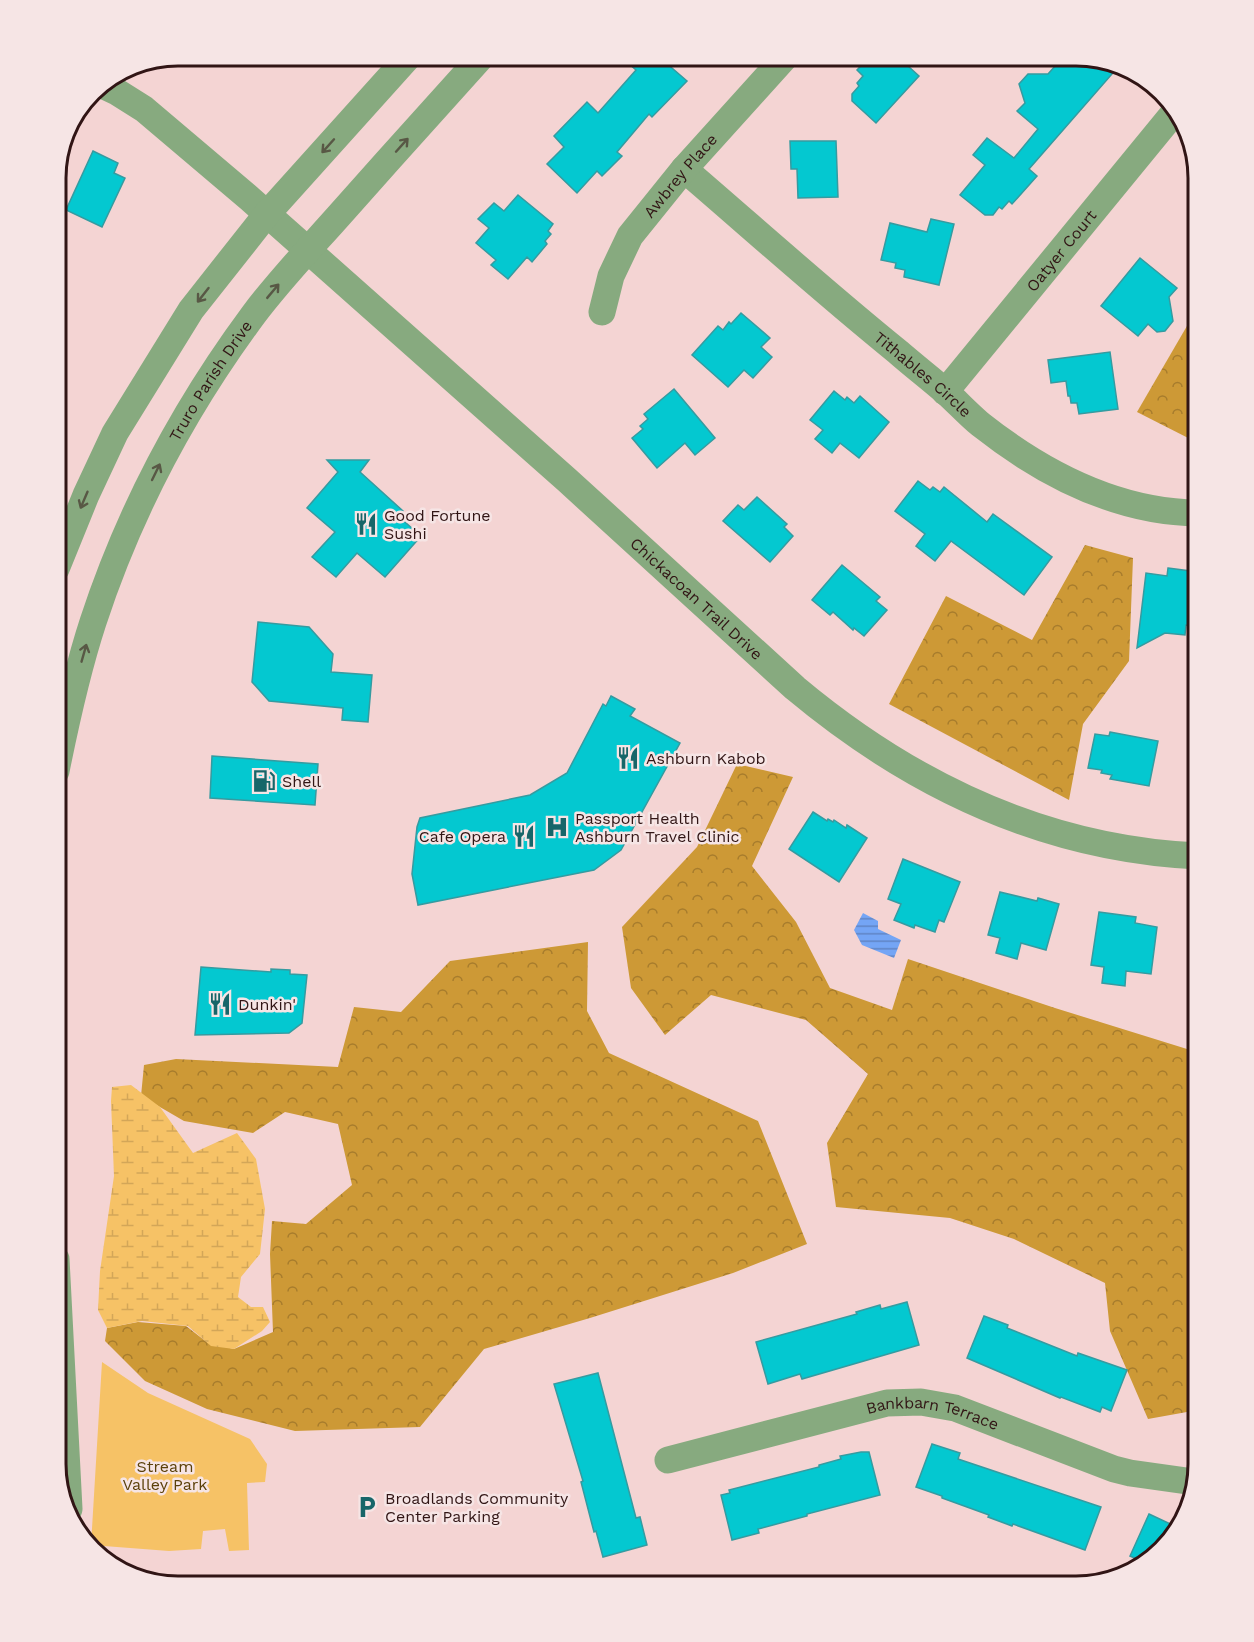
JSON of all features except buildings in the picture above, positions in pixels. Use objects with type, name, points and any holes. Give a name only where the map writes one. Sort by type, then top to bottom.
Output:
[{"type":"street","points":[[66,545],[115,433],[191,310],[266,215],[400,66]]},
{"type":"street","name":"Truro Parish Drive","points":[[66,722],[93,622],[125,536],[161,462],[211,376],[255,312],[473,66]]},
{"type":"street","name":"Awbrey Place","points":[[602,312],[612,276],[630,236],[684,169],[777,66]]},
{"type":"street","name":"Chickacoan Trail Drive","points":[[111,89],[144,109],[249,198],[830,717],[890,759],[953,793],[1029,824],[1110,845],[1188,855]]},
{"type":"street","name":"Oatyer Court","points":[[945,392],[1170,118]]},
{"type":"street","name":"Tithables Circle","points":[[684,169],[979,423],[1016,450],[1099,494],[1128,504],[1188,512]]},
{"type":"street","name":"Bankbarn Terrace","points":[[668,1460],[887,1403],[921,1402],[955,1408],[1114,1469],[1186,1481]]},
{"type":"street","points":[[66,1451],[68,1481]]},
{"type":"green space","points":[[1188,324],[1188,438],[1137,412]]},
{"type":"green space","points":[[1085,545],[1133,558],[1129,661],[1083,724],[1069,800],[889,704],[946,596],[1032,640]]},
{"type":"green space","points":[[737,764],[793,777],[752,866],[796,922],[830,988],[892,1010],[908,959],[1188,1050],[1188,1412],[1148,1419],[1110,1331],[1105,1283],[1014,1239],[950,1218],[836,1207],[827,1143],[868,1074],[806,1020],[711,995],[665,1035],[631,988],[622,927],[697,847]]},
{"type":"green space","points":[[588,942],[587,1011],[609,1053],[758,1121],[807,1244],[733,1273],[484,1349],[420,1427],[295,1431],[207,1409],[145,1381],[105,1341],[107,1328],[138,1322],[186,1326],[208,1343],[234,1349],[273,1332],[270,1254],[272,1221],[306,1224],[352,1185],[338,1124],[285,1112],[253,1133],[184,1121],[141,1096],[144,1065],[176,1059],[338,1067],[354,1007],[401,1012],[450,961]]},
{"type":"green space","points":[[131,1085],[160,1107],[193,1153],[237,1133],[256,1159],[265,1209],[260,1254],[241,1277],[238,1297],[251,1307],[263,1307],[270,1322],[262,1331],[234,1349],[211,1346],[188,1326],[142,1321],[107,1328],[98,1310],[100,1271],[114,1176],[112,1087]]},
{"type":"green space","name":"Stream Valley Park","points":[[102,1362],[148,1393],[250,1439],[267,1464],[265,1482],[247,1483],[249,1550],[229,1551],[225,1529],[203,1531],[201,1549],[169,1551],[102,1546],[92,1535]]},
{"type":"water","points":[[863,913],[878,921],[878,929],[901,940],[894,958],[862,945],[854,930]]},
{"type":"place","name":"Good Fortune Sushi","points":[[366,524]]},
{"type":"place","name":"Ashburn Kabob","points":[[628,758]]},
{"type":"place","name":"Shell","points":[[264,781]]},
{"type":"place","name":"Passport Health Ashburn Travel Clinic","points":[[557,827]]},
{"type":"place","name":"Cafe Opera","points":[[524,836]]},
{"type":"place","name":"Dunkin'","points":[[220,1004]]},
{"type":"place","name":"Broadlands Community Center Parking","points":[[367,1507]]}]
